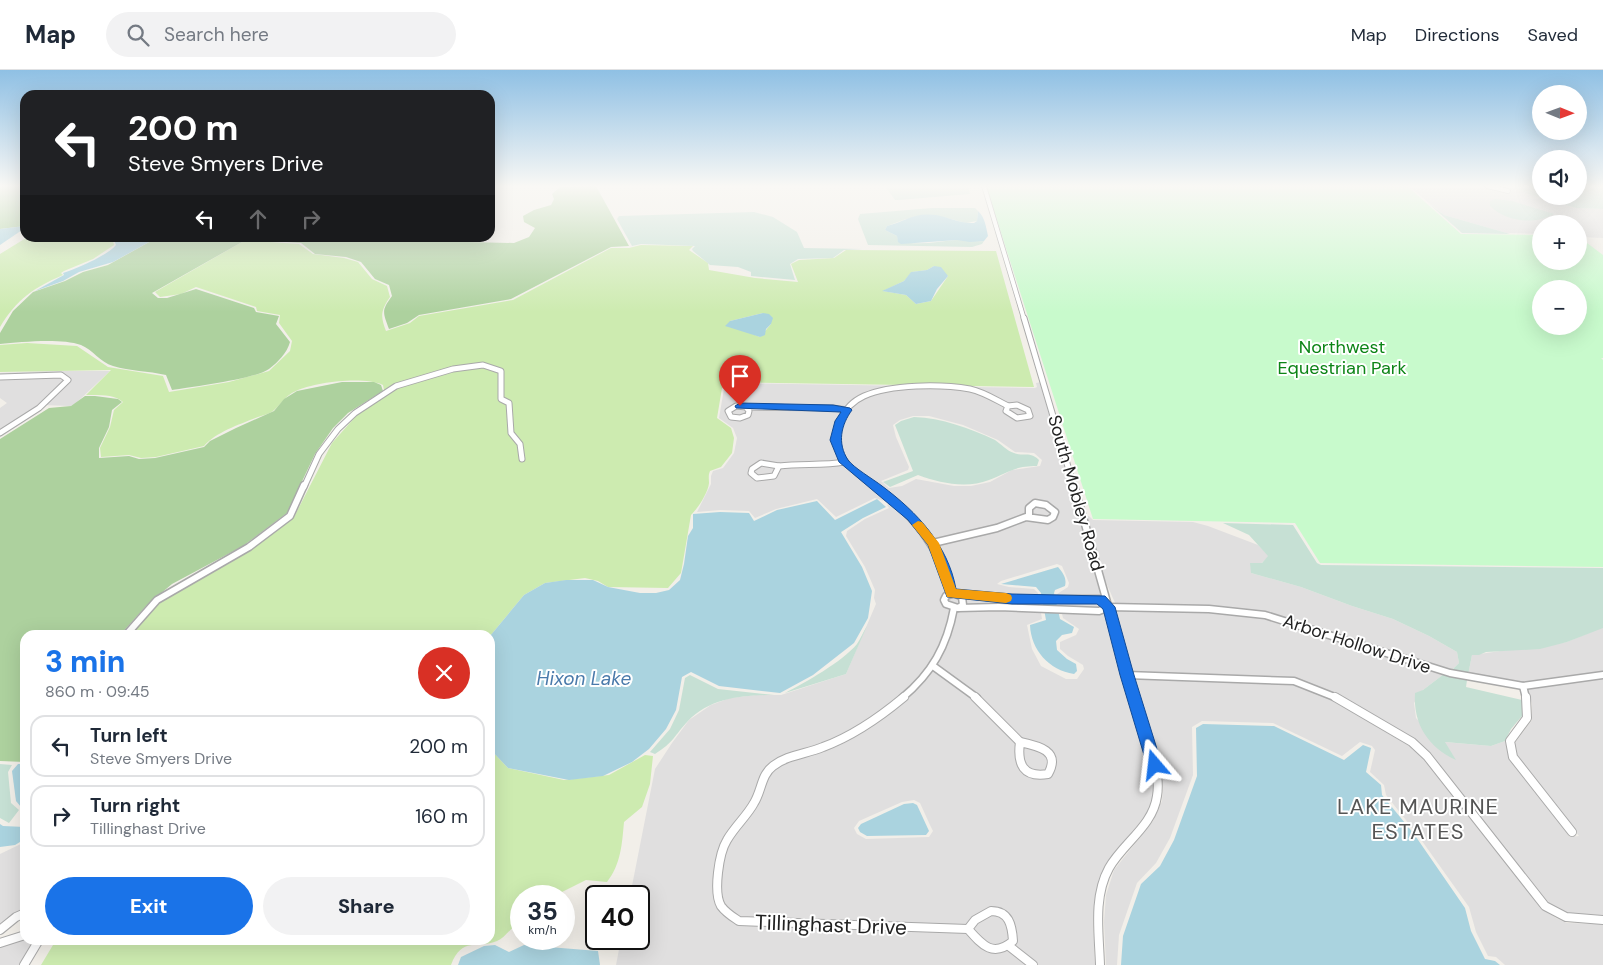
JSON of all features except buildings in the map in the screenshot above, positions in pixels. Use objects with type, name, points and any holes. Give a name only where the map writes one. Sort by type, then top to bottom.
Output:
[{"type":"street","name":"South Mobley Road","points":[[997,228],[1155,765],[1158,785],[1158,799],[1149,819],[1109,868],[1101,894],[1098,921],[1100,965]]},
{"type":"street","points":[[130,630],[157,600],[249,547],[290,516],[319,454],[338,430],[355,413],[396,386],[453,369],[483,365],[501,371],[501,399],[509,403],[511,433],[520,444],[522,459]]},
{"type":"street","points":[[0,377],[61,376],[68,380],[40,408],[0,433]]},
{"type":"street","points":[[779,466],[774,476],[768,478],[757,478],[751,473],[752,469],[760,463],[779,466],[798,463],[833,464],[844,462],[835,440],[840,421],[851,404],[867,395],[885,389],[905,387],[961,388],[988,395],[1008,406]]},
{"type":"street","points":[[746,407],[833,408],[847,410]]},
{"type":"street","name":"Tillinghast Drive","points":[[844,462],[905,511],[933,543],[954,594]]},
{"type":"street","points":[[933,543],[1006,525],[1029,517],[1042,521],[1050,520],[1054,517],[1054,512],[1052,507],[1035,503],[1027,512],[1029,517]]},
{"type":"street","points":[[954,594],[1050,600],[1100,599],[1109,607],[1099,611],[999,607],[956,608]]},
{"type":"street","name":"Tillinghast Drive","points":[[956,608],[946,604],[944,600],[946,596],[954,594],[962,598],[964,602],[956,608],[946,641],[933,666],[900,702],[874,720],[827,746],[787,759],[768,770],[757,798],[723,848],[718,889],[719,903],[727,914],[739,921],[968,929]]},
{"type":"street","points":[[1050,600],[1052,610]]},
{"type":"street","name":"Arbor Hollow Drive","points":[[1109,607],[1209,609],[1265,615],[1450,673],[1523,686],[1603,674]]},
{"type":"street","points":[[933,666],[963,686],[1006,725],[1020,742],[1034,744],[1048,752],[1052,757],[1053,763],[1048,774],[1040,776],[1031,774],[1023,768],[1019,761],[1020,742]]},
{"type":"street","points":[[1127,675],[1280,680],[1314,687],[1332,696],[1412,742],[1427,756],[1545,906],[1556,914],[1568,919],[1603,920]]},
{"type":"street","points":[[1523,686],[1527,702],[1527,718],[1510,741],[1513,757],[1572,832]]},
{"type":"street","points":[[995,910],[1004,913],[1010,920],[1014,930],[1013,942],[1009,946],[997,951],[985,946],[968,929],[974,919],[987,911],[995,910]]},
{"type":"street","points":[[0,930],[20,915]]},
{"type":"street","points":[[0,943],[20,937]]},
{"type":"street","points":[[24,965],[36,945]]},
{"type":"street","points":[[1009,946],[1034,965]]},
{"type":"shaded area","points":[[1488,228],[1532,228],[1532,234],[1506,233]]},
{"type":"shaded area","points":[[1587,228],[1603,228],[1603,238],[1587,237]]},
{"type":"shaded area","points":[[110,371],[71,406],[40,405],[0,431],[0,408],[7,403],[0,398],[0,373]]},
{"type":"shaded area","points":[[1041,382],[1154,784],[1153,798],[1145,817],[1105,865],[1096,891],[1093,921],[1095,965],[616,965],[619,950],[650,950],[650,885],[632,885],[655,769],[672,743],[689,720],[711,705],[730,698],[781,695],[846,674],[876,604],[874,598],[875,590],[865,567],[846,536],[847,531],[865,519],[889,508],[887,505],[890,503],[875,498],[836,517],[817,499],[776,509],[755,518],[749,511],[720,510],[697,512],[711,484],[713,471],[723,468],[734,453],[737,438],[733,428],[719,418],[725,383],[1037,387],[1036,383]],"holes":[[[913,416],[929,416],[963,425],[998,440],[1015,452],[1034,453],[1042,460],[1040,466],[1012,470],[990,482],[971,486],[954,486],[916,479],[902,486],[889,488],[881,481],[908,470],[909,467],[893,425],[900,420]],[[1057,564],[1062,566],[1069,583],[1068,587],[1057,594],[1063,618],[1079,629],[1076,635],[1060,642],[1060,649],[1083,665],[1084,669],[1077,679],[1066,679],[1041,666],[1032,649],[1027,625],[1042,619],[1038,593],[1034,589],[997,584],[1001,581]],[[914,800],[920,803],[933,831],[929,837],[866,839],[857,834],[854,828],[859,821],[902,802]]]},
{"type":"shaded area","points":[[1086,516],[1093,520],[1193,522],[1258,545],[1269,556],[1251,573],[1301,587],[1393,619],[1457,652],[1459,663],[1451,671],[1264,613],[1116,605],[1104,578]]},
{"type":"shaded area","points":[[1113,610],[1210,611],[1265,618],[1444,674],[1423,690],[1414,703],[1416,718],[1455,759],[1444,742],[1491,746],[1505,741],[1509,758],[1570,837],[1579,836],[1518,758],[1515,743],[1532,720],[1532,704],[1528,689],[1603,678],[1603,915],[1566,914],[1549,905],[1431,755],[1414,739],[1334,693],[1294,679],[1130,673]]},
{"type":"shaded area","points":[[1603,628],[1603,671],[1521,683],[1468,675],[1472,655],[1567,642]]},
{"type":"shaded area","points":[[1132,678],[1294,684],[1331,698],[1409,743],[1423,756],[1542,909],[1567,923],[1603,924],[1603,965],[1505,965],[1496,957],[1488,956],[1476,932],[1469,907],[1417,834],[1386,795],[1384,785],[1370,772],[1375,750],[1372,746],[1360,742],[1342,756],[1273,723],[1202,721],[1192,727],[1193,775],[1170,838],[1156,863],[1137,883],[1119,935],[1117,965],[1106,965],[1104,922],[1106,895],[1114,870],[1153,821],[1162,801],[1163,786],[1159,765]]},
{"type":"shaded area","points":[[20,844],[20,911],[13,914],[0,925],[0,854]]},
{"type":"shaded area","points":[[20,941],[20,945],[31,945],[19,965],[0,965],[0,947]]},
{"type":"green space","points":[[535,228],[619,228],[629,246],[611,247],[511,299],[419,315],[407,323],[389,329],[384,312],[392,296],[389,285],[375,279],[361,262],[346,257],[315,254],[301,243],[287,242],[514,243],[529,237]]},
{"type":"green space","points":[[622,228],[790,228],[797,232],[804,248],[863,249],[844,250],[833,258],[798,259],[790,264],[795,280],[751,276],[751,272],[738,267],[710,265],[693,251],[692,249],[695,246],[641,244],[632,246]]},
{"type":"green space","points":[[861,228],[886,228],[885,230],[897,236],[898,240],[912,243],[960,240],[984,241],[982,244],[972,247],[868,245]]},
{"type":"green space","name":"Northwest Equestrian Park","points":[[999,228],[1454,228],[1461,234],[1532,235],[1532,270],[1587,270],[1587,243],[1603,255],[1603,358],[1601,358],[1603,360],[1603,567],[1320,563],[1295,523],[1093,519]]},
{"type":"green space","points":[[1456,228],[1488,228],[1510,234],[1462,233]]},
{"type":"green space","points":[[20,242],[113,242],[114,245],[93,259],[64,271],[61,273],[63,275],[27,295],[6,317],[0,327],[0,254]]},
{"type":"green space","points":[[149,242],[242,242],[152,293],[158,298],[167,298],[196,289],[254,308],[256,312],[279,316],[276,324],[290,342],[289,346],[276,363],[262,373],[208,385],[172,390],[166,375],[113,366],[104,362],[81,345],[41,341],[0,344],[0,333],[13,311],[33,292],[65,281],[83,272],[108,265]]},
{"type":"green space","points":[[242,242],[299,244],[313,254],[358,262],[372,279],[387,286],[390,297],[383,310],[382,317],[386,331],[410,323],[419,316],[513,300],[611,248],[629,248],[641,245],[693,246],[689,250],[708,263],[709,270],[755,278],[798,282],[791,264],[799,260],[834,258],[846,250],[996,251],[1034,387],[723,382],[717,418],[731,428],[734,438],[732,453],[721,467],[710,471],[707,491],[691,515],[681,573],[668,588],[608,587],[598,581],[585,578],[545,583],[524,595],[495,630],[135,630],[162,600],[187,584],[230,563],[294,517],[332,443],[357,415],[385,395],[383,385],[374,382],[340,381],[315,385],[292,393],[276,409],[222,433],[204,446],[156,457],[141,458],[129,455],[101,457],[100,448],[110,427],[114,410],[123,402],[111,396],[86,395],[111,370],[0,372],[0,345],[27,343],[77,346],[108,367],[163,376],[169,392],[229,382],[269,371],[290,351],[292,341],[279,323],[280,315],[257,311],[256,307],[196,287],[181,294],[160,297],[155,292]],"holes":[[[934,266],[948,276],[931,301],[916,304],[906,295],[883,291],[904,281],[912,272],[927,270]],[[763,313],[771,324],[760,337],[747,332],[730,321]]]},
{"type":"green space","points":[[342,382],[374,382],[381,385],[383,391],[348,413],[333,428],[315,454],[287,513],[243,546],[172,584],[147,605],[124,630],[20,630],[20,762],[0,761],[0,439],[49,408],[71,406],[85,396],[95,396],[118,399],[122,402],[112,410],[109,427],[99,448],[99,458],[129,456],[139,459],[155,458],[204,447],[210,441],[274,411],[284,399],[297,391]]},
{"type":"green space","points":[[914,417],[955,424],[975,431],[995,440],[1011,452],[1036,457],[1039,460],[1037,466],[1017,468],[980,483],[953,484],[918,475],[890,487],[883,482],[913,471],[895,425]]},
{"type":"green space","points":[[1223,523],[1293,525],[1317,563],[1321,565],[1603,568],[1603,628],[1567,642],[1540,649],[1486,652],[1472,655],[1468,675],[1451,671],[1459,663],[1457,652],[1429,636],[1393,619],[1301,587],[1251,573],[1250,563],[1262,563],[1268,556],[1249,535]]},
{"type":"green space","points":[[867,626],[846,674],[785,693],[842,658],[857,644]]},
{"type":"green space","points":[[1444,674],[1467,680],[1466,687],[1522,700],[1522,716],[1511,729],[1505,741],[1491,746],[1445,742],[1456,760],[1446,755],[1430,741],[1424,733],[1417,715],[1415,693],[1423,690]]},
{"type":"green space","points":[[690,675],[718,689],[774,695],[739,697],[706,707],[688,721],[666,746],[655,754],[650,752],[670,729],[679,710],[685,678]]},
{"type":"green space","points":[[495,754],[508,768],[564,780],[609,775],[645,755],[653,756],[650,784],[642,807],[624,822],[618,861],[607,882],[586,880],[575,886],[510,885],[510,931],[495,942]]},
{"type":"green space","points":[[0,764],[12,765],[8,772],[11,803],[19,810],[9,823],[0,818]]},
{"type":"green space","points":[[53,945],[471,945],[460,950],[451,965],[41,965]]},
{"type":"water","points":[[20,228],[20,231],[0,245],[0,229]]},
{"type":"water","points":[[886,228],[986,228],[988,236],[984,241],[970,242],[957,240],[901,244],[898,242],[897,236],[885,230]]},
{"type":"water","points":[[115,242],[149,242],[113,262],[79,272],[63,281],[35,291],[64,275],[63,273],[100,257],[116,245]]},
{"type":"water","points":[[934,266],[941,267],[948,276],[937,289],[931,301],[916,304],[906,295],[882,291],[904,281],[911,272],[927,270]]},
{"type":"water","points":[[763,313],[769,314],[773,318],[771,324],[766,329],[765,335],[760,337],[725,326],[730,321]]},
{"type":"water","name":"Hixon Lake","points":[[877,499],[886,507],[863,518],[841,532],[862,567],[872,591],[868,618],[854,643],[813,675],[780,693],[719,686],[691,672],[682,677],[676,710],[666,729],[649,749],[632,762],[603,776],[569,780],[508,768],[495,754],[495,630],[524,595],[545,583],[566,580],[593,580],[608,587],[640,593],[656,593],[669,590],[680,580],[688,536],[693,528],[693,514],[720,512],[749,513],[754,521],[777,510],[817,501],[835,520]]},
{"type":"water","points":[[1058,567],[1065,578],[1065,586],[1055,590],[1054,593],[1060,619],[1074,627],[1072,633],[1062,635],[1056,641],[1057,650],[1076,664],[1077,671],[1074,674],[1065,672],[1049,663],[1034,643],[1030,625],[1046,620],[1041,593],[1036,587],[1001,584]]},
{"type":"water","points":[[1203,724],[1274,726],[1344,760],[1363,745],[1371,748],[1366,772],[1381,785],[1382,795],[1414,834],[1465,908],[1471,931],[1485,959],[1495,961],[1500,965],[1121,965],[1123,936],[1141,884],[1160,866],[1174,840],[1197,776],[1196,728]]},
{"type":"water","points":[[20,764],[20,806],[16,801],[12,771]]},
{"type":"water","points":[[913,803],[917,805],[929,831],[926,835],[867,836],[860,832],[858,828],[861,824],[904,804]]},
{"type":"water","points":[[0,824],[3,826],[20,827],[20,842],[15,845],[0,847]]},
{"type":"water","points":[[495,945],[509,952],[513,950],[575,949],[598,951],[600,965],[458,965],[461,957],[484,946]]},
{"type":"slow traffic","points":[[918,525],[933,543],[944,567],[951,594],[1006,598]]},
{"type":"district","name":"LAKE MAURINE ESTATES","points":[[1418,818]]},
{"type":"route","points":[[740,406],[847,410],[840,421],[835,440],[844,462],[912,517],[933,543],[944,567],[951,594],[1012,599],[1100,599],[1109,607],[1127,675],[1155,765]]}]
